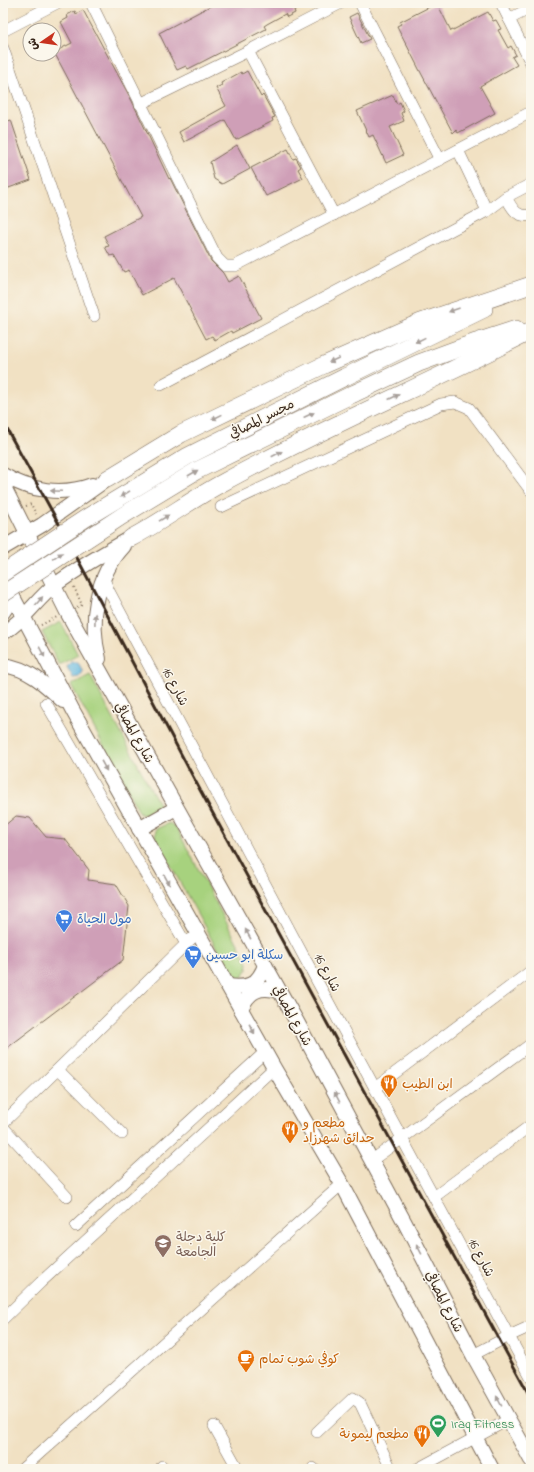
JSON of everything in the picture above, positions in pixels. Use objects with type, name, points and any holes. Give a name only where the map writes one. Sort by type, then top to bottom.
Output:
[{"type":"highway","name":"مجسر المصافي","points":[[3,573],[86,518],[188,456],[531,286]]},
{"type":"highway","points":[[101,483],[181,434],[324,365],[421,322],[531,286]]},
{"type":"highway","name":"مجسر المصافي","points":[[8,596],[116,520],[196,471],[353,394],[419,364],[476,342],[531,325]]},
{"type":"highway","points":[[126,542],[223,482],[329,428],[531,331]]},
{"type":"main road","points":[[3,475],[15,483],[41,490],[59,492],[81,489],[101,483]]},
{"type":"main road","points":[[85,507],[86,503],[101,483]]},
{"type":"main road","points":[[3,548],[28,540],[55,516],[101,483]]},
{"type":"main road","points":[[3,485],[28,540]]},
{"type":"main road","points":[[99,540],[107,544],[126,542]]},
{"type":"main road","points":[[102,671],[95,645],[94,617],[98,596],[109,565],[126,542]]},
{"type":"main road","points":[[3,633],[24,617],[51,580],[82,566],[126,542]]},
{"type":"main road","name":"شارع المصافي","points":[[51,580],[372,1161],[473,1355],[531,1460]]},
{"type":"main road","points":[[3,612],[8,596]]},
{"type":"main road","points":[[8,596],[24,617],[72,711],[274,1068],[342,1184],[492,1469]]},
{"type":"main road","points":[[3,664],[26,671],[45,683],[72,711]]},
{"type":"main road","points":[[139,829],[176,808]]},
{"type":"main road","points":[[228,986],[238,988],[252,984],[262,973],[265,966]]},
{"type":"main road","points":[[241,1009],[244,1001],[256,991],[263,989],[279,991]]},
{"type":"street","points":[[3,31],[57,3]]},
{"type":"street","points":[[91,3],[217,258],[225,266],[235,266],[531,112]]},
{"type":"street","points":[[140,104],[341,3]]},
{"type":"street","points":[[360,3],[440,160]]},
{"type":"street","points":[[501,3],[531,63]]},
{"type":"street","points":[[509,19],[531,8]]},
{"type":"street","points":[[3,48],[94,316]]},
{"type":"street","points":[[248,51],[334,215]]},
{"type":"street","points":[[458,150],[487,211]]},
{"type":"street","points":[[161,385],[487,211],[506,197],[531,184]]},
{"type":"street","points":[[506,197],[514,211],[520,215],[531,215]]},
{"type":"street","points":[[221,507],[442,404],[455,402],[469,408],[531,491]]},
{"type":"street","name":"شارع 16","points":[[104,579],[402,1139],[531,1377]]},
{"type":"street","points":[[46,703],[186,944]]},
{"type":"street","points":[[3,1123],[198,933]]},
{"type":"street","points":[[375,1088],[531,971]]},
{"type":"street","points":[[372,1161],[531,1044]]},
{"type":"street","points":[[76,1226],[265,1052]]},
{"type":"street","points":[[3,1320],[41,1282],[274,1068]]},
{"type":"street","points":[[58,1070],[122,1134]]},
{"type":"street","points":[[434,1198],[531,1125]]},
{"type":"street","points":[[3,1127],[67,1197]]},
{"type":"street","points":[[22,1469],[342,1184]]},
{"type":"street","points":[[473,1355],[531,1326]]},
{"type":"street","points":[[317,1432],[353,1398],[360,1403],[391,1469]]},
{"type":"street","points":[[417,1469],[508,1420]]},
{"type":"street","points":[[214,1426],[238,1469]]},
{"type":"green space","points":[[61,622],[78,655],[59,665],[42,632]]},
{"type":"green space","points":[[90,675],[159,804],[159,807],[145,815],[140,814],[71,685]]},
{"type":"green space","points":[[169,823],[176,827],[248,963],[247,970],[241,979],[234,980],[155,837],[156,829]]},
{"type":"water","points":[[71,662],[78,662],[83,672],[79,677],[73,678],[67,667]]},
{"type":"building","points":[[216,3],[307,3],[294,10],[295,13],[287,17],[285,14],[267,24],[264,26],[266,29],[188,69],[186,66],[177,70],[159,33]]},
{"type":"building","points":[[437,3],[451,31],[488,12],[493,21],[496,20],[501,29],[498,30],[508,48],[511,46],[516,55],[512,57],[517,65],[480,86],[495,113],[458,133],[456,130],[453,133],[397,26],[401,24],[400,22]]},
{"type":"building","points":[[83,10],[132,101],[169,179],[170,178],[211,261],[223,273],[228,282],[239,276],[261,318],[232,333],[231,331],[215,340],[212,336],[206,339],[174,278],[142,295],[129,270],[124,272],[114,255],[110,256],[105,247],[109,246],[104,236],[141,217],[59,62],[62,62],[62,48],[72,43],[61,22],[68,18],[67,15],[75,11],[76,14]]},
{"type":"building","points":[[357,13],[370,39],[361,43],[349,17]]},
{"type":"building","points":[[247,71],[261,97],[263,95],[275,117],[272,118],[273,121],[236,140],[225,120],[184,142],[179,132],[226,106],[216,88],[222,85],[221,83],[241,72],[242,74]]},
{"type":"building","points":[[393,95],[397,104],[400,102],[404,111],[401,113],[404,121],[390,127],[403,155],[386,163],[373,135],[369,137],[357,111]]},
{"type":"building","points":[[11,120],[31,180],[3,190],[3,123]]},
{"type":"building","points":[[237,145],[250,169],[222,184],[214,179],[210,162]]},
{"type":"building","points":[[288,149],[293,159],[296,158],[301,167],[298,169],[303,178],[266,196],[251,168]]},
{"type":"building","name":"مول الحياة","points":[[16,816],[30,818],[46,837],[65,839],[89,870],[88,880],[116,884],[129,906],[123,960],[3,1051],[3,827]]},
{"type":"railway","points":[[3,422],[59,524]]},
{"type":"railway","points":[[76,556],[199,788],[531,1398]]},
{"type":"place","name":"مول الحياة","points":[[64,933]]},
{"type":"place","name":"سكلة ابو حسين","points":[[193,969]]},
{"type":"place","name":"ابن الطيب","points":[[389,1098]]},
{"type":"place","name":"مطعم و حدائق شهرزاد","points":[[290,1144]]},
{"type":"place","name":"كلية دجلة الجامعة","points":[[163,1258]]},
{"type":"place","name":"كوفي شوب تمام","points":[[246,1373]]},
{"type":"place","name":"Iraq Fitness","points":[[438,1438]]},
{"type":"place","name":"مطعم ليمونة","points":[[422,1448]]}]
